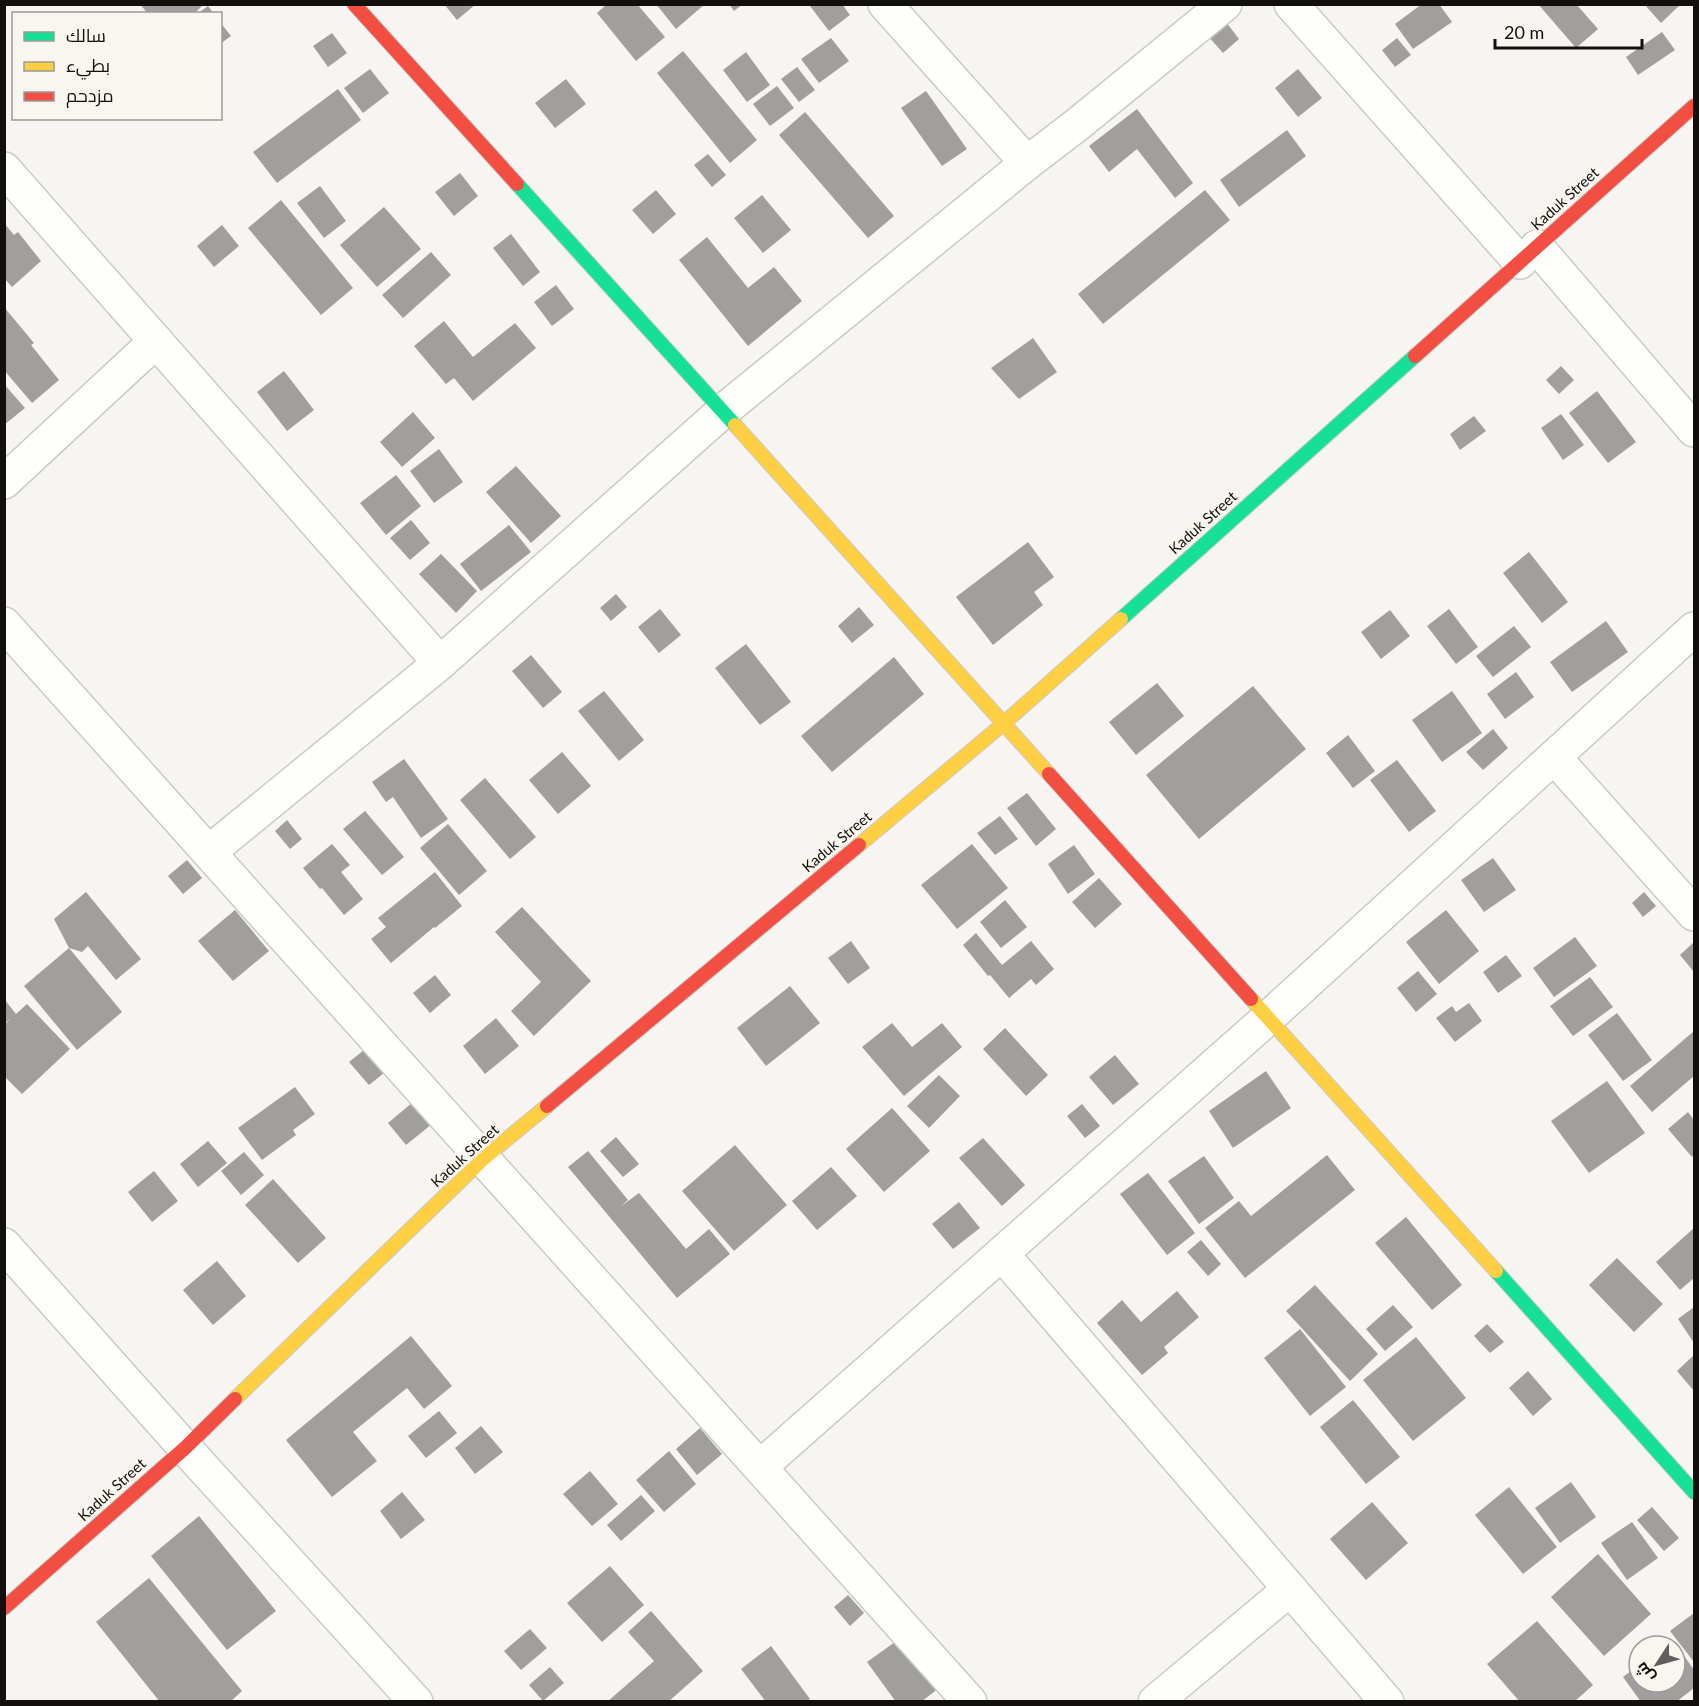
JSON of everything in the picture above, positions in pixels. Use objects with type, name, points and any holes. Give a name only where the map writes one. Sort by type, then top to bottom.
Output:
[{"type":"street","points":[[354,4],[1695,1492]]},
{"type":"street","points":[[885,4],[1027,163]]},
{"type":"street","points":[[209,852],[440,663],[723,411],[1225,4]]},
{"type":"street","points":[[1291,4],[1695,430]]},
{"type":"street","name":"Kaduk Street","points":[[4,1608],[185,1448],[484,1158],[1003,724],[1695,106]]},
{"type":"street","points":[[4,169],[440,663]]},
{"type":"street","points":[[4,482],[156,341]]},
{"type":"street","points":[[4,624],[970,1701]]},
{"type":"street","points":[[760,1467],[1268,1018],[1695,628]]},
{"type":"street","points":[[1554,757],[1695,914]]},
{"type":"street","points":[[4,1245],[416,1701]]},
{"type":"street","points":[[1002,1254],[1387,1701]]},
{"type":"street","points":[[1155,1701],[1290,1588]]},
{"type":"building","points":[[140,4],[204,4],[196,12],[146,12]]},
{"type":"building","points":[[444,4],[476,4],[457,20]]},
{"type":"building","points":[[607,4],[637,4],[665,37],[636,61],[597,13]]},
{"type":"building","points":[[656,4],[705,4],[676,29]]},
{"type":"building","points":[[729,4],[743,4],[734,11]]},
{"type":"building","points":[[812,4],[842,4],[850,15],[829,31],[810,6]]},
{"type":"building","points":[[1422,4],[1439,4],[1452,22],[1413,49],[1395,24]]},
{"type":"building","points":[[1538,4],[1576,4],[1598,29],[1576,48]]},
{"type":"building","points":[[1644,4],[1681,4],[1661,23]]},
{"type":"building","points":[[208,6],[212,12],[200,12]]},
{"type":"building","points":[[1226,22],[1239,39],[1223,53],[1208,36]]},
{"type":"building","points":[[222,25],[231,36],[222,43]]},
{"type":"building","points":[[1662,32],[1675,50],[1638,75],[1626,57]]},
{"type":"building","points":[[332,33],[347,53],[328,67],[313,46]]},
{"type":"building","points":[[831,38],[849,61],[819,83],[801,59]]},
{"type":"building","points":[[1397,38],[1411,55],[1395,67],[1382,50]]},
{"type":"building","points":[[683,51],[757,140],[730,163],[657,73]]},
{"type":"building","points":[[746,52],[770,85],[747,102],[723,70]]},
{"type":"building","points":[[797,67],[815,90],[799,102],[781,79]]},
{"type":"building","points":[[370,69],[389,93],[363,113],[344,88]]},
{"type":"building","points":[[1298,69],[1322,98],[1298,117],[1275,88]]},
{"type":"building","points":[[566,79],[586,104],[555,128],[535,103]]},
{"type":"building","points":[[777,86],[794,108],[770,126],[753,104]]},
{"type":"building","points":[[338,89],[361,120],[277,183],[253,152]]},
{"type":"building","points":[[926,91],[967,149],[942,166],[901,108]]},
{"type":"building","points":[[1137,109],[1193,183],[1175,198],[1137,149],[1109,172],[1089,146]]},
{"type":"building","points":[[805,112],[894,216],[868,238],[779,135]]},
{"type":"building","points":[[1287,130],[1306,156],[1239,207],[1220,180]]},
{"type":"building","points":[[708,154],[726,175],[712,187],[694,165]]},
{"type":"building","points":[[460,173],[478,196],[454,216],[435,192]]},
{"type":"building","points":[[320,186],[346,221],[324,238],[297,203]]},
{"type":"building","points":[[656,190],[676,214],[653,234],[632,210]]},
{"type":"building","points":[[1205,190],[1230,220],[1103,324],[1078,294]]},
{"type":"building","points":[[762,195],[791,230],[763,253],[734,218]]},
{"type":"building","points":[[281,200],[353,288],[321,315],[248,228]]},
{"type":"building","points":[[384,207],[421,249],[377,287],[340,245]]},
{"type":"building","points":[[4,223],[14,235],[18,232],[41,261],[12,287],[4,278]]},
{"type":"building","points":[[222,225],[239,246],[214,267],[197,246]]},
{"type":"building","points":[[511,234],[540,272],[523,286],[493,248]]},
{"type":"building","points":[[707,237],[748,288],[774,267],[802,301],[748,346],[679,260]]},
{"type":"building","points":[[431,252],[451,275],[403,318],[382,295]]},
{"type":"building","points":[[556,285],[574,309],[552,326],[534,302]]},
{"type":"building","points":[[4,307],[34,343],[31,345],[59,380],[32,403],[4,370]]},
{"type":"building","points":[[444,321],[473,357],[515,323],[536,348],[473,401],[454,378],[446,384],[414,346]]},
{"type":"building","points":[[1033,338],[1057,372],[1019,399],[991,368]]},
{"type":"building","points":[[1561,366],[1574,380],[1559,394],[1546,380]]},
{"type":"building","points":[[284,371],[314,410],[287,431],[257,392]]},
{"type":"building","points":[[4,384],[25,408],[4,425]]},
{"type":"building","points":[[1597,391],[1636,442],[1608,463],[1569,413]]},
{"type":"building","points":[[413,412],[435,438],[402,467],[380,442]]},
{"type":"building","points":[[1561,414],[1584,445],[1563,460],[1541,428]]},
{"type":"building","points":[[1474,416],[1486,431],[1460,450],[1450,434]]},
{"type":"building","points":[[439,449],[463,482],[434,503],[410,471]]},
{"type":"building","points":[[516,466],[561,516],[531,543],[486,492]]},
{"type":"building","points":[[396,475],[421,506],[386,535],[360,503]]},
{"type":"building","points":[[411,520],[430,543],[410,560],[390,538]]},
{"type":"building","points":[[509,525],[531,552],[481,591],[460,564]]},
{"type":"building","points":[[1028,542],[1054,577],[1034,592],[1043,605],[993,645],[956,597]]},
{"type":"building","points":[[1529,552],[1568,602],[1542,623],[1503,573]]},
{"type":"building","points":[[441,554],[477,591],[456,613],[419,574]]},
{"type":"building","points":[[616,594],[627,607],[611,621],[600,608]]},
{"type":"building","points":[[859,607],[874,625],[852,643],[838,626]]},
{"type":"building","points":[[660,609],[681,635],[659,653],[638,627]]},
{"type":"building","points":[[1449,609],[1478,647],[1456,664],[1427,626]]},
{"type":"building","points":[[1390,610],[1410,636],[1381,659],[1361,632]]},
{"type":"building","points":[[1606,621],[1628,652],[1572,692],[1550,662]]},
{"type":"building","points":[[1514,626],[1531,647],[1493,677],[1476,656]]},
{"type":"building","points":[[746,644],[791,702],[760,725],[715,668]]},
{"type":"building","points":[[531,655],[562,692],[543,708],[512,671]]},
{"type":"building","points":[[894,657],[924,694],[832,772],[801,736]]},
{"type":"building","points":[[1516,672],[1534,697],[1505,719],[1487,694]]},
{"type":"building","points":[[1157,683],[1184,716],[1136,755],[1109,722]]},
{"type":"building","points":[[1253,686],[1306,749],[1199,839],[1146,775]]},
{"type":"building","points":[[604,691],[644,740],[619,761],[578,711]]},
{"type":"building","points":[[1452,691],[1482,733],[1442,762],[1412,720]]},
{"type":"building","points":[[1493,729],[1508,748],[1483,770],[1466,752]]},
{"type":"building","points":[[1348,735],[1375,771],[1353,788],[1326,753]]},
{"type":"building","points":[[562,752],[591,786],[558,814],[529,780]]},
{"type":"building","points":[[404,759],[448,819],[421,838],[393,797],[386,802],[372,782]]},
{"type":"building","points":[[1397,760],[1436,811],[1409,832],[1370,780]]},
{"type":"building","points":[[485,778],[536,837],[510,859],[460,800]]},
{"type":"building","points":[[1027,793],[1056,829],[1036,846],[1007,808]]},
{"type":"building","points":[[365,811],[404,857],[382,875],[343,829]]},
{"type":"building","points":[[1000,816],[1018,839],[995,855],[977,833]]},
{"type":"building","points":[[287,820],[302,839],[290,849],[275,831]]},
{"type":"building","points":[[448,824],[487,871],[459,895],[420,848]]},
{"type":"building","points":[[332,844],[350,865],[341,872],[363,899],[344,915],[303,868]]},
{"type":"building","points":[[972,844],[1008,888],[957,929],[921,885]]},
{"type":"building","points":[[1074,845],[1095,874],[1068,894],[1048,864]]},
{"type":"building","points":[[1493,858],[1516,890],[1484,912],[1461,880]]},
{"type":"building","points":[[187,860],[202,878],[183,894],[168,876]]},
{"type":"building","points":[[435,872],[462,906],[391,963],[371,939],[386,927],[378,918]]},
{"type":"building","points":[[1099,878],[1122,904],[1095,928],[1072,902]]},
{"type":"building","points":[[86,892],[141,959],[116,980],[88,946],[82,952],[69,948],[54,919]]},
{"type":"building","points":[[1644,892],[1656,906],[1643,917],[1632,903]]},
{"type":"building","points":[[1005,900],[1027,927],[1001,948],[980,922]]},
{"type":"building","points":[[522,907],[591,981],[534,1036],[511,1011],[541,982],[495,932]]},
{"type":"building","points":[[235,910],[269,951],[233,981],[198,941]]},
{"type":"building","points":[[1446,910],[1479,951],[1439,984],[1406,942]]},
{"type":"building","points":[[976,933],[1002,965],[1031,941],[1054,969],[1036,985],[1031,979],[1009,998],[963,945]]},
{"type":"building","points":[[1575,937],[1597,966],[1554,997],[1533,968]]},
{"type":"building","points":[[851,941],[870,968],[848,984],[828,958]]},
{"type":"building","points":[[1694,942],[1694,972],[1680,955]]},
{"type":"building","points":[[69,948],[122,1012],[77,1050],[24,986]]},
{"type":"building","points":[[1506,955],[1522,976],[1498,993],[1483,972]]},
{"type":"building","points":[[1418,971],[1437,994],[1416,1012],[1397,988]]},
{"type":"building","points":[[435,975],[451,995],[430,1013],[413,993]]},
{"type":"building","points":[[1590,977],[1613,1007],[1573,1036],[1550,1006]]},
{"type":"building","points":[[790,986],[820,1023],[766,1066],[737,1028]]},
{"type":"building","points":[[5,1000],[16,1014],[27,1004],[70,1049],[22,1094],[4,1076],[4,1025],[11,1018],[5,1023]]},
{"type":"building","points":[[1469,1003],[1482,1021],[1455,1042],[1436,1018],[1452,1006],[1456,1012]]},
{"type":"building","points":[[1617,1013],[1652,1060],[1623,1081],[1588,1035]]},
{"type":"building","points":[[496,1018],[519,1046],[485,1074],[463,1046]]},
{"type":"building","points":[[892,1023],[912,1047],[942,1023],[962,1047],[904,1096],[862,1047]]},
{"type":"building","points":[[1005,1028],[1048,1075],[1026,1096],[983,1049]]},
{"type":"building","points":[[1694,1031],[1694,1076],[1652,1112],[1630,1086]]},
{"type":"building","points":[[369,1046],[389,1069],[369,1085],[349,1062]]},
{"type":"building","points":[[1115,1055],[1139,1084],[1113,1105],[1089,1077]]},
{"type":"building","points":[[1266,1071],[1291,1108],[1233,1148],[1209,1111]]},
{"type":"building","points":[[939,1075],[960,1096],[929,1128],[907,1106]]},
{"type":"building","points":[[1607,1081],[1645,1133],[1589,1173],[1551,1121]]},
{"type":"building","points":[[295,1087],[315,1114],[293,1130],[296,1135],[262,1160],[238,1128]]},
{"type":"building","points":[[413,1102],[432,1124],[406,1145],[388,1123]]},
{"type":"building","points":[[1082,1104],[1100,1126],[1085,1138],[1067,1116]]},
{"type":"building","points":[[892,1108],[930,1151],[884,1192],[846,1149]]},
{"type":"building","points":[[1688,1112],[1694,1120],[1694,1154],[1692,1157],[1668,1129]]},
{"type":"building","points":[[616,1137],[639,1164],[623,1177],[600,1151]]},
{"type":"building","points":[[983,1138],[1025,1185],[1002,1206],[959,1158]]},
{"type":"building","points":[[208,1141],[227,1163],[198,1187],[180,1164]]},
{"type":"building","points":[[735,1145],[787,1205],[734,1251],[682,1191]]},
{"type":"building","points":[[588,1151],[628,1200],[620,1207],[639,1193],[686,1249],[709,1229],[730,1254],[677,1298],[568,1167]]},
{"type":"building","points":[[244,1152],[264,1175],[241,1195],[221,1171]]},
{"type":"building","points":[[1327,1155],[1355,1190],[1245,1278],[1205,1228],[1239,1201],[1251,1216]]},
{"type":"building","points":[[1204,1156],[1234,1198],[1199,1224],[1168,1181]]},
{"type":"building","points":[[831,1167],[857,1196],[817,1230],[792,1201]]},
{"type":"building","points":[[154,1171],[178,1201],[152,1222],[128,1192]]},
{"type":"building","points":[[1148,1173],[1195,1233],[1167,1255],[1120,1194]]},
{"type":"building","points":[[273,1179],[326,1238],[298,1263],[245,1205]]},
{"type":"building","points":[[959,1202],[980,1228],[953,1249],[932,1224]]},
{"type":"building","points":[[1406,1217],[1462,1285],[1432,1310],[1375,1243]]},
{"type":"building","points":[[1694,1228],[1694,1278],[1680,1290],[1656,1262]]},
{"type":"building","points":[[1201,1240],[1221,1264],[1208,1276],[1187,1252]]},
{"type":"building","points":[[1617,1258],[1663,1304],[1634,1332],[1589,1285]]},
{"type":"building","points":[[217,1261],[246,1296],[213,1325],[183,1290]]},
{"type":"building","points":[[1315,1285],[1378,1354],[1350,1381],[1286,1311]]},
{"type":"building","points":[[1177,1291],[1199,1317],[1164,1347],[1168,1353],[1142,1375],[1097,1323],[1122,1300],[1141,1322]]},
{"type":"building","points":[[1393,1305],[1413,1327],[1385,1351],[1366,1329]]},
{"type":"building","points":[[1694,1307],[1694,1343],[1678,1319]]},
{"type":"building","points":[[1487,1324],[1504,1342],[1490,1353],[1474,1336]]},
{"type":"building","points":[[1300,1329],[1346,1387],[1310,1416],[1264,1358]]},
{"type":"building","points":[[411,1336],[452,1386],[424,1409],[407,1388],[353,1432],[377,1461],[332,1497],[286,1440]]},
{"type":"building","points":[[1416,1337],[1466,1398],[1413,1441],[1363,1380]]},
{"type":"building","points":[[1694,1355],[1694,1391],[1677,1371]]},
{"type":"building","points":[[1528,1371],[1552,1399],[1533,1416],[1509,1388]]},
{"type":"building","points":[[1353,1400],[1400,1457],[1366,1484],[1320,1427]]},
{"type":"building","points":[[439,1411],[457,1433],[426,1458],[408,1436]]},
{"type":"building","points":[[481,1426],[503,1452],[475,1474],[455,1448]]},
{"type":"building","points":[[700,1428],[722,1454],[697,1475],[676,1449]]},
{"type":"building","points":[[669,1451],[696,1484],[664,1512],[636,1480]]},
{"type":"building","points":[[590,1471],[618,1504],[592,1526],[563,1494]]},
{"type":"building","points":[[1571,1482],[1596,1517],[1560,1543],[1535,1508]]},
{"type":"building","points":[[1509,1487],[1557,1547],[1523,1574],[1475,1515]]},
{"type":"building","points":[[402,1492],[425,1520],[401,1539],[380,1511]]},
{"type":"building","points":[[641,1495],[655,1511],[621,1541],[607,1525]]},
{"type":"building","points":[[1372,1502],[1408,1543],[1366,1580],[1330,1539]]},
{"type":"building","points":[[1652,1507],[1679,1538],[1664,1551],[1637,1520]]},
{"type":"building","points":[[199,1516],[276,1611],[227,1650],[151,1556]]},
{"type":"building","points":[[1632,1522],[1658,1558],[1627,1580],[1601,1543]]},
{"type":"building","points":[[1598,1554],[1651,1614],[1604,1656],[1551,1597]]},
{"type":"building","points":[[610,1566],[644,1605],[602,1642],[567,1603]]},
{"type":"building","points":[[149,1578],[242,1691],[230,1702],[160,1702],[96,1622]]},
{"type":"building","points":[[848,1595],[864,1613],[850,1626],[834,1607]]},
{"type":"building","points":[[651,1611],[703,1671],[668,1702],[607,1702],[654,1661],[628,1632]]},
{"type":"building","points":[[1694,1613],[1694,1662],[1687,1653],[1687,1634],[1672,1634],[1670,1631]]},
{"type":"building","points":[[1537,1621],[1593,1685],[1574,1702],[1520,1702],[1487,1664]]},
{"type":"building","points":[[530,1629],[547,1648],[521,1670],[504,1651]]},
{"type":"building","points":[[902,1637],[939,1688],[921,1702],[896,1702],[867,1662]]},
{"type":"building","points":[[771,1646],[810,1699],[806,1702],[766,1702],[741,1669]]},
{"type":"building","points":[[1687,1660],[1694,1670],[1694,1688],[1687,1693]]},
{"type":"building","points":[[550,1667],[564,1683],[543,1701],[529,1685]]},
{"type":"building","points":[[1635,1694],[1686,1694],[1676,1702],[1641,1702]]},
{"type":"traffic: fast","points":[[517,184],[735,425]]},
{"type":"traffic: fast","points":[[1121,619],[1415,356]]},
{"type":"traffic: fast","points":[[1496,1271],[1694,1492]]},
{"type":"traffic: slow","points":[[735,425],[1049,774]]},
{"type":"traffic: slow","points":[[859,845],[1003,724],[1121,619]]},
{"type":"traffic: slow","points":[[1251,999],[1496,1271]]},
{"type":"traffic: slow","points":[[235,1399],[484,1158],[547,1106]]},
{"type":"traffic: jam","points":[[354,4],[517,184]]},
{"type":"traffic: jam","points":[[1415,356],[1694,106]]},
{"type":"traffic: jam","points":[[1049,774],[1251,999]]},
{"type":"traffic: jam","points":[[547,1106],[859,845]]},
{"type":"traffic: jam","points":[[4,1608],[185,1448],[235,1399]]}]
